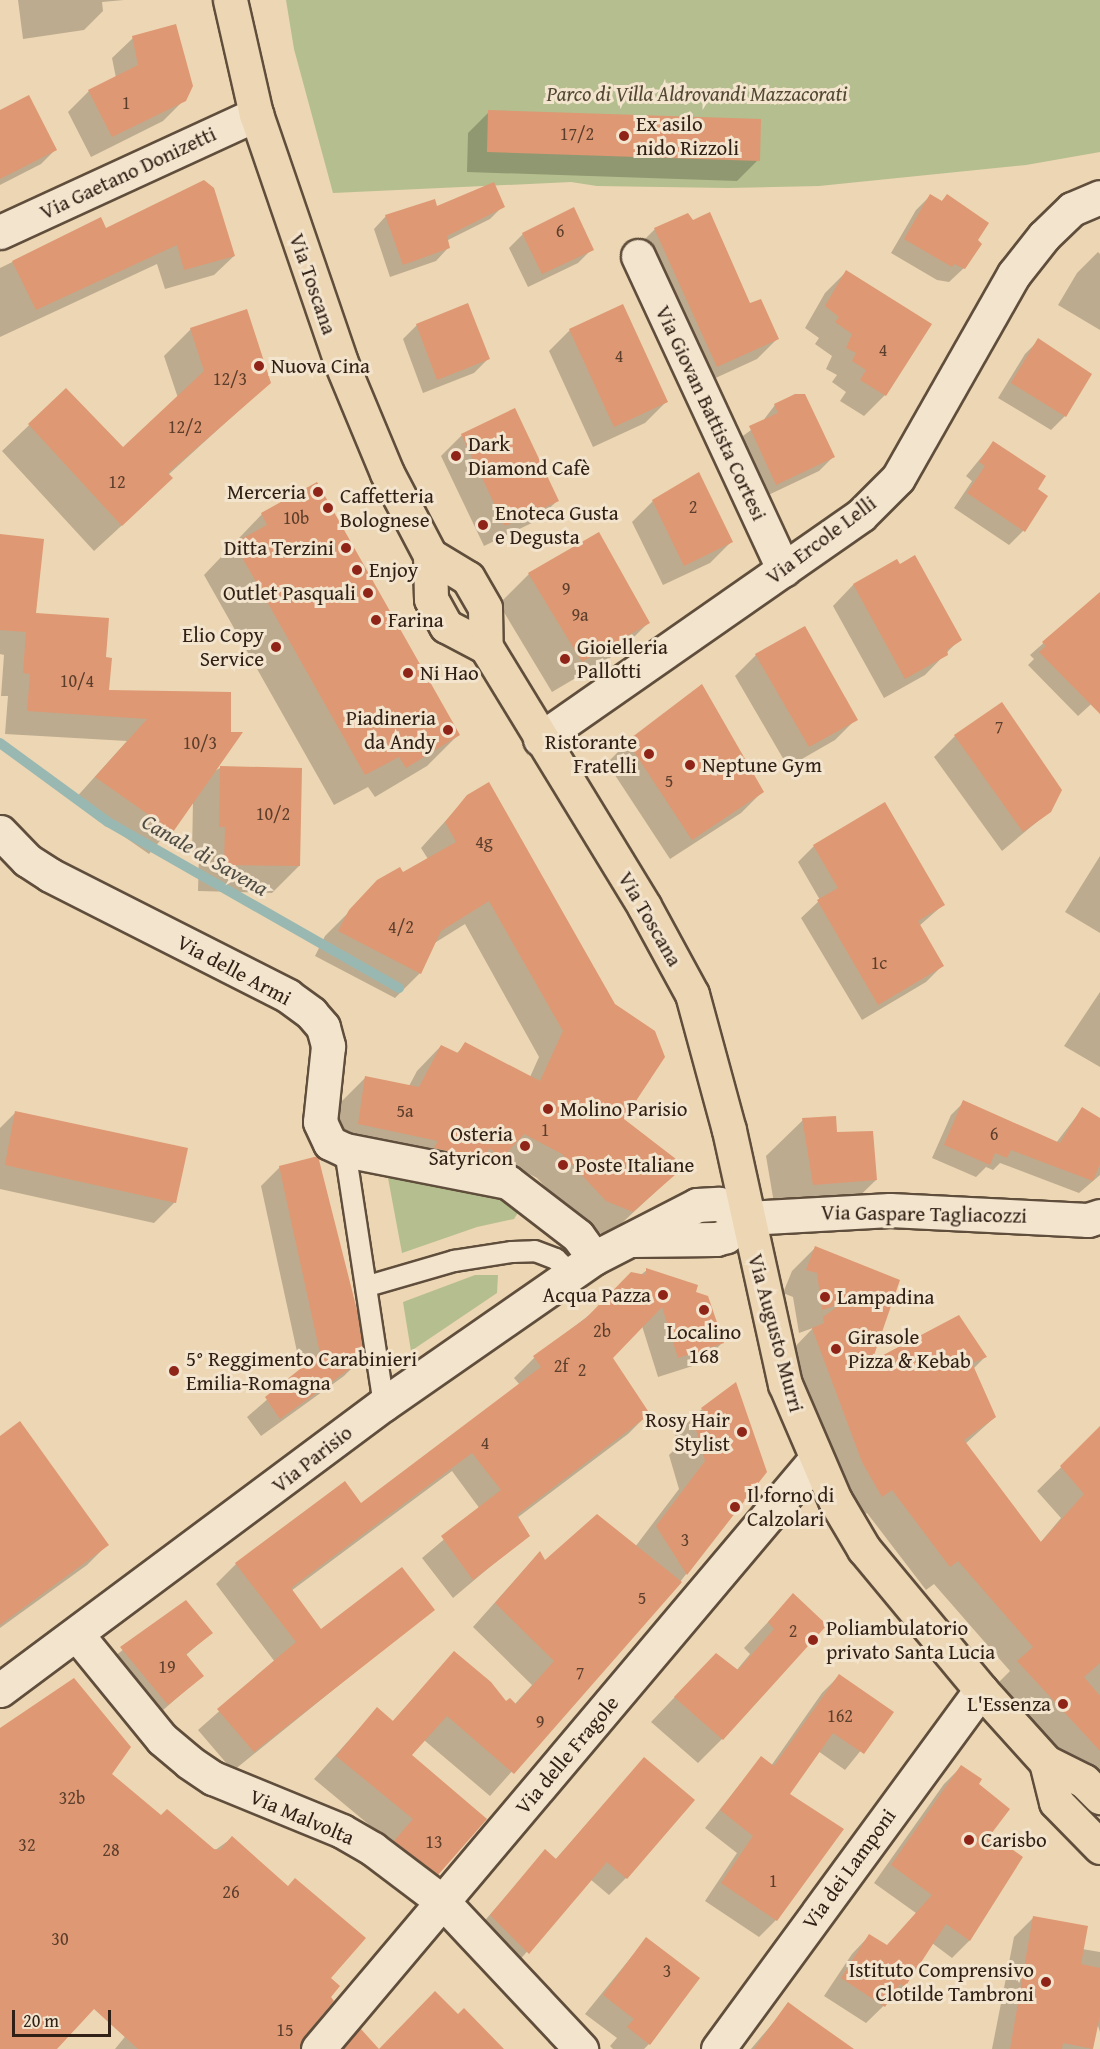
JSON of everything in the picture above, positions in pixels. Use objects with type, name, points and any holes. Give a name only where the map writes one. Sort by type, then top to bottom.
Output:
[{"type":"main road","name":"Via Toscana","points":[[230,0],[256,114],[357,406],[430,555],[431,600],[446,626],[486,647]]},
{"type":"main road","name":"Via Toscana","points":[[430,555],[468,578],[485,608],[486,647],[540,739],[644,906],[692,994],[729,1130],[747,1218]]},
{"type":"main road","name":"Via Augusto Murri","points":[[747,1218],[785,1384],[815,1460],[864,1549],[981,1689],[1046,1762],[1084,1781],[1100,1797]]},
{"type":"main road","name":"Via Augusto Murri","points":[[1046,1762],[1056,1802],[1100,1848]]},
{"type":"street","name":"Via Gaetano Donizetti","points":[[0,232],[256,114]]},
{"type":"street","name":"Via Ercole Lelli","points":[[540,739],[861,515],[898,478],[1014,274],[1044,236],[1072,209],[1100,196]]},
{"type":"street","name":"Via Giovan Battista Cortesi","points":[[638,256],[784,570]]},
{"type":"street","name":"Via delle Armi","points":[[0,832],[27,860],[50,875],[288,996],[311,1013],[323,1027],[328,1046],[320,1122],[330,1143],[345,1150]]},
{"type":"street","points":[[345,1150],[508,1182],[578,1236],[582,1266]]},
{"type":"street","name":"Via Parisio","points":[[0,1690],[78,1636],[384,1404],[582,1266],[697,1205],[719,1204],[747,1218]]},
{"type":"street","name":"Via Gaspare Tagliacozzi","points":[[747,1218],[890,1210],[1088,1220],[1100,1216]]},
{"type":"street","name":"Via delle Fragole","points":[[318,2049],[815,1460]]},
{"type":"street","name":"Via Malvolta","points":[[78,1636],[162,1739],[189,1762],[213,1779],[350,1836],[443,1902],[581,2049]]},
{"type":"street","name":"Via dei Lamponi","points":[[718,2049],[981,1689]]},
{"type":"lane","points":[[345,1150],[368,1286],[384,1404]]},
{"type":"lane","points":[[368,1286],[454,1261],[512,1252],[535,1251],[582,1266]]},
{"type":"green space","name":"Parco di Villa Aldrovandi Mazzacorati","points":[[286,0],[1100,0],[1100,152],[1026,165],[819,186],[728,188],[597,186],[571,182],[333,193],[294,49]]},
{"type":"green space","points":[[388,1178],[506,1196],[518,1202],[519,1211],[514,1219],[477,1227],[402,1253]]},
{"type":"green space","points":[[475,1275],[498,1275],[497,1293],[411,1351],[403,1302]]},
{"type":"building","points":[[176,24],[193,86],[186,101],[112,137],[88,90],[138,65],[132,36]]},
{"type":"building","points":[[29,95],[57,150],[0,179],[0,110]]},
{"type":"building","name":"Ex asilo nido Rizzoli","points":[[488,110],[761,119],[760,161],[487,152]]},
{"type":"building","points":[[204,180],[214,188],[235,256],[184,270],[177,245],[36,310],[12,261],[101,217],[106,228]]},
{"type":"building","points":[[494,182],[505,207],[447,236],[450,248],[403,265],[385,215],[435,199],[437,206]]},
{"type":"building","points":[[930,194],[942,201],[947,194],[989,223],[978,240],[982,244],[965,269],[954,264],[952,267],[904,239]]},
{"type":"building","points":[[574,207],[594,250],[542,274],[522,233]]},
{"type":"building","points":[[710,212],[750,303],[761,299],[779,339],[717,367],[654,228],[688,213],[693,220]]},
{"type":"building","points":[[846,270],[932,324],[886,396],[860,380],[866,370],[852,361],[856,353],[846,348],[852,334],[835,322],[839,317],[825,306]]},
{"type":"building","points":[[468,303],[490,359],[437,380],[416,324]]},
{"type":"building","points":[[623,304],[668,402],[614,427],[569,329]]},
{"type":"building","points":[[247,309],[271,383],[168,473],[173,478],[122,526],[28,424],[66,388],[123,447],[204,371],[190,328]]},
{"type":"building","points":[[1038,338],[1092,374],[1066,417],[1011,383]]},
{"type":"building","points":[[795,394],[805,394],[835,457],[776,485],[749,426],[778,413],[774,404]]},
{"type":"building","points":[[515,408],[559,501],[505,526],[461,434]]},
{"type":"building","points":[[993,441],[1046,476],[1038,489],[1048,496],[1025,532],[967,493],[985,466],[979,462]]},
{"type":"building","points":[[699,472],[733,542],[684,566],[652,500]]},
{"type":"building","points":[[317,482],[460,735],[406,768],[399,757],[365,775],[234,543],[267,525],[261,513]]},
{"type":"building","points":[[599,532],[650,623],[582,662],[528,573]]},
{"type":"building","points":[[0,534],[44,539],[36,613],[109,618],[106,657],[112,658],[109,690],[231,692],[231,732],[243,732],[173,832],[95,777],[147,719],[27,711],[30,674],[23,673],[26,632],[0,630]]},
{"type":"building","points":[[915,555],[962,640],[947,650],[948,655],[905,679],[853,584],[897,559],[900,564]]},
{"type":"building","points":[[1100,592],[1100,714],[1039,652],[1046,646],[1042,642]]},
{"type":"building","points":[[805,626],[858,720],[809,747],[755,654]]},
{"type":"building","points":[[702,684],[764,792],[692,840],[627,741]]},
{"type":"building","points":[[1002,702],[1062,790],[1051,812],[1023,832],[954,735]]},
{"type":"building","points":[[220,766],[302,768],[300,866],[224,865],[225,827],[219,827]]},
{"type":"building","points":[[489,782],[615,1004],[655,1031],[665,1057],[624,1119],[685,1166],[633,1212],[606,1201],[562,1154],[524,1134],[502,1158],[489,1148],[486,1159],[434,1148],[438,1141],[358,1124],[365,1076],[419,1087],[441,1045],[458,1053],[465,1042],[540,1081],[563,1031],[489,901],[441,931],[421,974],[338,931],[349,910],[377,880],[400,867],[403,872],[456,842],[445,822],[467,795]]},
{"type":"building","points":[[885,802],[945,905],[918,921],[944,966],[878,1005],[817,900],[838,888],[813,845]]},
{"type":"building","points":[[963,1100],[1060,1143],[1082,1107],[1100,1118],[1100,1164],[1093,1181],[1011,1150],[1007,1158],[995,1153],[990,1165],[944,1145]]},
{"type":"building","points":[[15,1111],[188,1148],[176,1203],[5,1165]]},
{"type":"building","points":[[836,1116],[837,1132],[873,1131],[877,1180],[813,1185],[802,1118]]},
{"type":"building","points":[[318,1156],[358,1314],[365,1358],[280,1419],[265,1397],[320,1353],[279,1166]]},
{"type":"building","points":[[815,1246],[900,1280],[872,1361],[959,1315],[987,1357],[972,1363],[996,1417],[964,1440],[1041,1542],[1084,1494],[1060,1466],[1100,1426],[1100,1663],[1084,1677],[1100,1696],[1100,1751],[1017,1661],[1033,1647],[958,1561],[950,1567],[892,1490],[882,1497],[862,1462],[812,1328],[824,1323],[823,1317],[841,1304],[822,1310],[817,1273],[806,1270]]},
{"type":"building","points":[[646,1268],[698,1285],[696,1292],[708,1296],[724,1343],[678,1358],[662,1307],[613,1358],[650,1414],[517,1515],[530,1536],[473,1580],[441,1536],[501,1490],[472,1453],[291,1588],[321,1629],[402,1567],[435,1610],[254,1752],[217,1709],[296,1642],[235,1563],[345,1481],[361,1503],[541,1367],[533,1356],[586,1318],[631,1272],[646,1275]]},
{"type":"building","points":[[736,1382],[767,1472],[687,1575],[656,1526],[705,1461],[695,1426],[707,1415],[701,1408]]},
{"type":"building","points":[[20,1421],[109,1545],[0,1625],[0,1436]]},
{"type":"building","points":[[597,1514],[682,1582],[514,1774],[447,1716],[412,1755],[487,1819],[438,1875],[394,1841],[413,1819],[336,1756],[377,1707],[393,1721],[454,1651],[491,1682],[506,1701],[510,1698],[516,1704],[554,1661],[495,1603],[540,1551],[545,1560]]},
{"type":"building","points":[[793,1593],[827,1625],[723,1740],[674,1697],[716,1653],[738,1670],[774,1629],[768,1622]]},
{"type":"building","points":[[186,1600],[213,1633],[186,1654],[204,1676],[168,1705],[120,1647]]},
{"type":"building","points":[[839,1674],[894,1712],[864,1754],[833,1733],[790,1794],[844,1829],[777,1921],[721,1883],[753,1836],[720,1810],[761,1756],[774,1766]]},
{"type":"building","points":[[74,1678],[131,1747],[112,1774],[161,1815],[167,1809],[214,1849],[220,1850],[232,1836],[288,1886],[295,1878],[366,1938],[331,1978],[340,1986],[331,1997],[334,2001],[304,2037],[300,2049],[138,2049],[94,2009],[57,2049],[0,2049],[0,1728]]},
{"type":"building","points":[[644,1757],[695,1800],[627,1879],[607,1862],[529,1954],[490,1915],[545,1849],[556,1859]]},
{"type":"building","points":[[961,1765],[982,1779],[979,1784],[1010,1809],[991,1834],[1023,1857],[970,1941],[946,1924],[905,1987],[900,1984],[885,2007],[841,1978],[869,1934],[887,1945],[932,1895],[891,1865]]},
{"type":"building","points":[[1033,1916],[1088,1926],[1081,1964],[1100,1968],[1100,2016],[1093,2049],[1063,2043],[1062,2049],[1010,2049]]},
{"type":"building","points":[[646,1937],[700,1978],[650,2045],[627,2027],[634,2019],[603,1995]]},
{"type":"building","points":[[435,1991],[458,2014],[464,2008],[504,2049],[379,2049]]},
{"type":"building","points":[[788,2002],[803,2013],[854,2049],[754,2049]]},
{"type":"building","points":[[360,2028],[379,2049],[343,2049]]},
{"type":"waterway","name":"Canale di Savena","points":[[0,743],[108,822],[399,988]]},
{"type":"place","name":"Ex asilo nido Rizzoli","points":[[624,136]]},
{"type":"place","name":"Nuova Cina","points":[[259,366]]},
{"type":"place","name":"Dark Diamond Cafè","points":[[456,456]]},
{"type":"place","name":"Merceria","points":[[318,492]]},
{"type":"place","name":"Caffetteria Bolognese","points":[[328,508]]},
{"type":"place","name":"Enoteca Gusta e Degusta","points":[[483,525]]},
{"type":"place","name":"Ditta Terzini","points":[[346,548]]},
{"type":"place","name":"Enjoy","points":[[357,570]]},
{"type":"place","name":"Outlet Pasquali","points":[[368,593]]},
{"type":"place","name":"Farina","points":[[376,620]]},
{"type":"place","name":"Elio Copy Service","points":[[276,647]]},
{"type":"place","name":"Gioielleria Pallotti","points":[[565,659]]},
{"type":"place","name":"Ni Hao","points":[[408,673]]},
{"type":"place","name":"Piadineria da Andy","points":[[448,730]]},
{"type":"place","name":"Ristorante Fratelli","points":[[649,754]]},
{"type":"place","name":"Neptune Gym","points":[[690,765]]},
{"type":"place","name":"Molino Parisio","points":[[548,1109]]},
{"type":"place","name":"Osteria Satyricon","points":[[525,1146]]},
{"type":"place","name":"Poste Italiane","points":[[563,1165]]},
{"type":"place","name":"Acqua Pazza","points":[[663,1295]]},
{"type":"place","name":"Lampadina","points":[[825,1297]]},
{"type":"place","name":"Localino 168","points":[[704,1310]]},
{"type":"place","name":"Girasole Pizza & Kebab","points":[[836,1349]]},
{"type":"place","name":"5° Reggimento Carabinieri Emilia-Romagna","points":[[174,1371]]},
{"type":"place","name":"Rosy Hair Stylist","points":[[742,1432]]},
{"type":"place","name":"Il forno di Calzolari","points":[[735,1507]]},
{"type":"place","name":"Poliambulatorio privato Santa Lucia","points":[[813,1640]]},
{"type":"place","name":"L'Essenza","points":[[1063,1704]]},
{"type":"place","name":"Carisbo","points":[[969,1840]]},
{"type":"place","name":"Istituto Comprensivo Clotilde Tambroni","points":[[1046,1982]]}]
